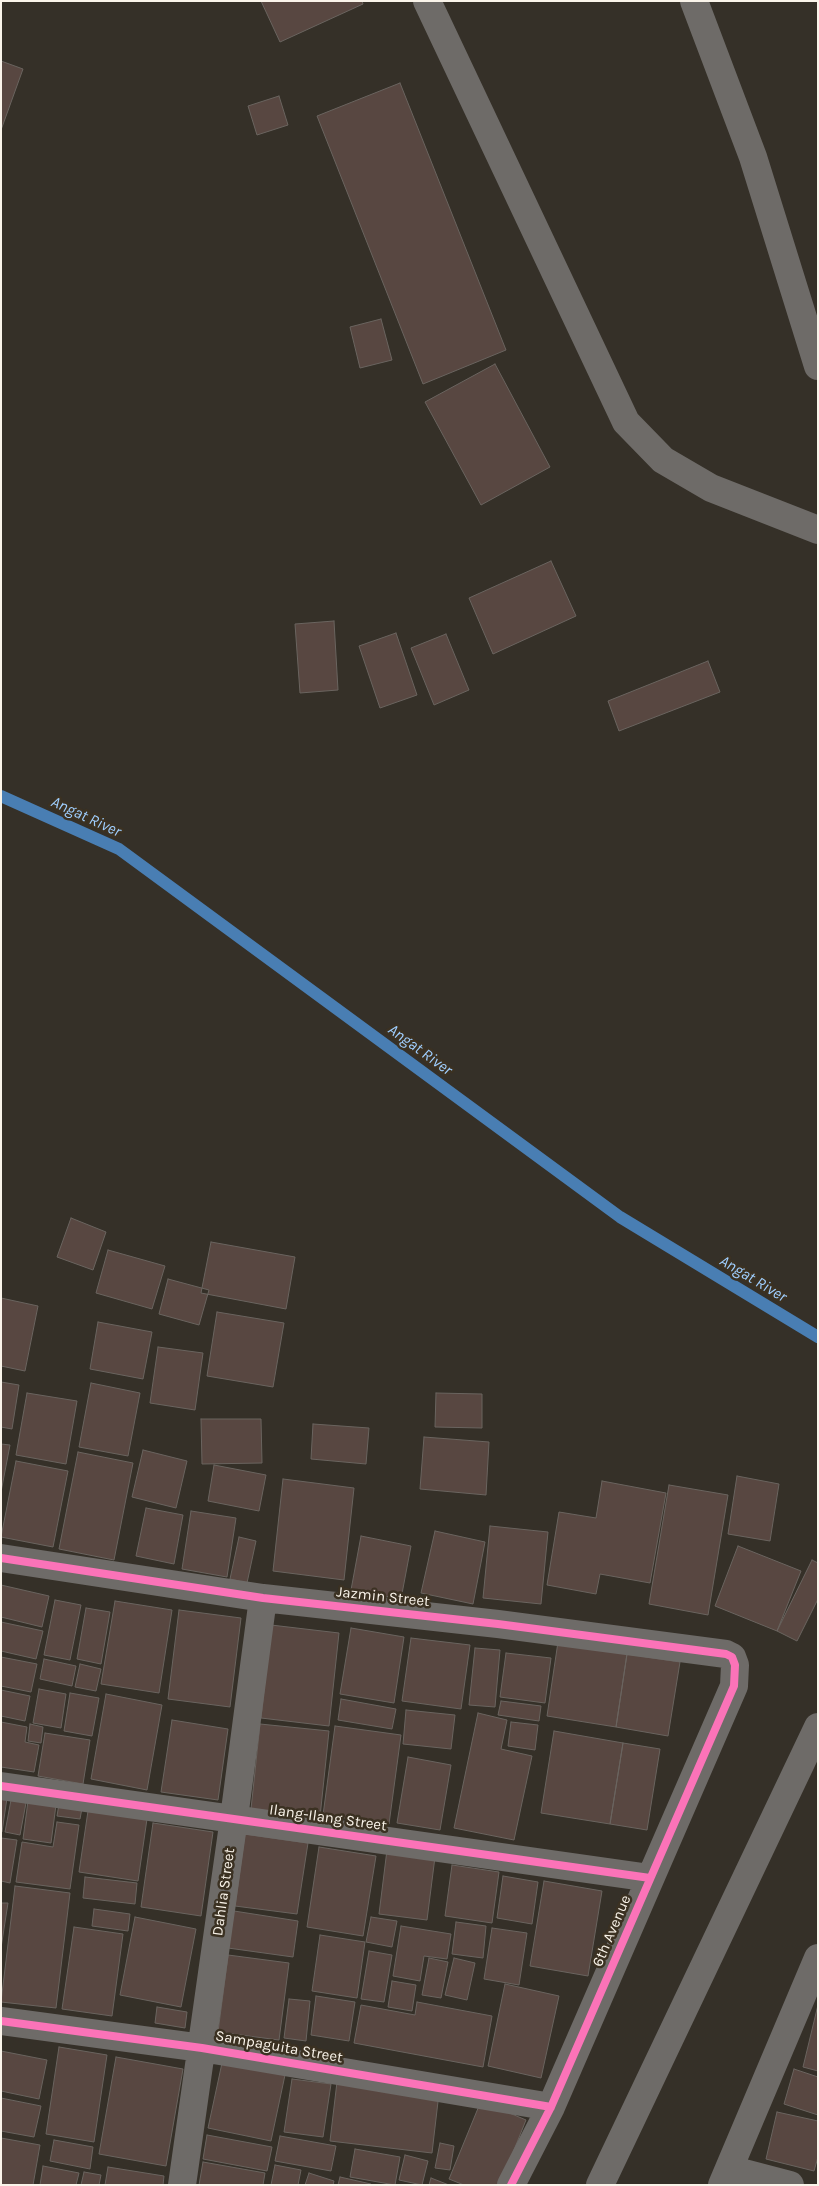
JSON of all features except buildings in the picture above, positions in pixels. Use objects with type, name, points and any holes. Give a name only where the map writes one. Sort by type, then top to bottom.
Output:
[{"type":"street","points":[[427,1],[626,422],[662,460],[710,488],[818,530]]},
{"type":"street","points":[[694,1],[753,157],[818,366]]},
{"type":"street","name":"Jazmin Street","points":[[1,1558],[263,1598],[498,1624],[726,1654],[732,1657],[735,1665],[734,1686]]},
{"type":"street","name":"Dahlia Street","points":[[182,2185],[263,1598]]},
{"type":"street","name":"6th Avenue","points":[[511,2185],[551,2107],[734,1686]]},
{"type":"street","points":[[600,2185],[818,1727]]},
{"type":"street","name":"Ilang-Ilang Street","points":[[1,1786],[650,1878]]},
{"type":"street","points":[[790,2185],[726,2177],[816,1967]]},
{"type":"street","name":"Sampaguita Street","points":[[1,2021],[202,2048],[551,2107]]},
{"type":"waterway","name":"Angat River","points":[[1,796],[119,849],[620,1217],[818,1337]]},
{"type":"cycle path","points":[[1,1558],[263,1598],[498,1624],[726,1654],[732,1657],[735,1665],[734,1686],[551,2107],[511,2185]]},
{"type":"cycle path","points":[[1,1786],[650,1878]]},
{"type":"cycle path","points":[[1,2021],[202,2048],[551,2107]]}]
